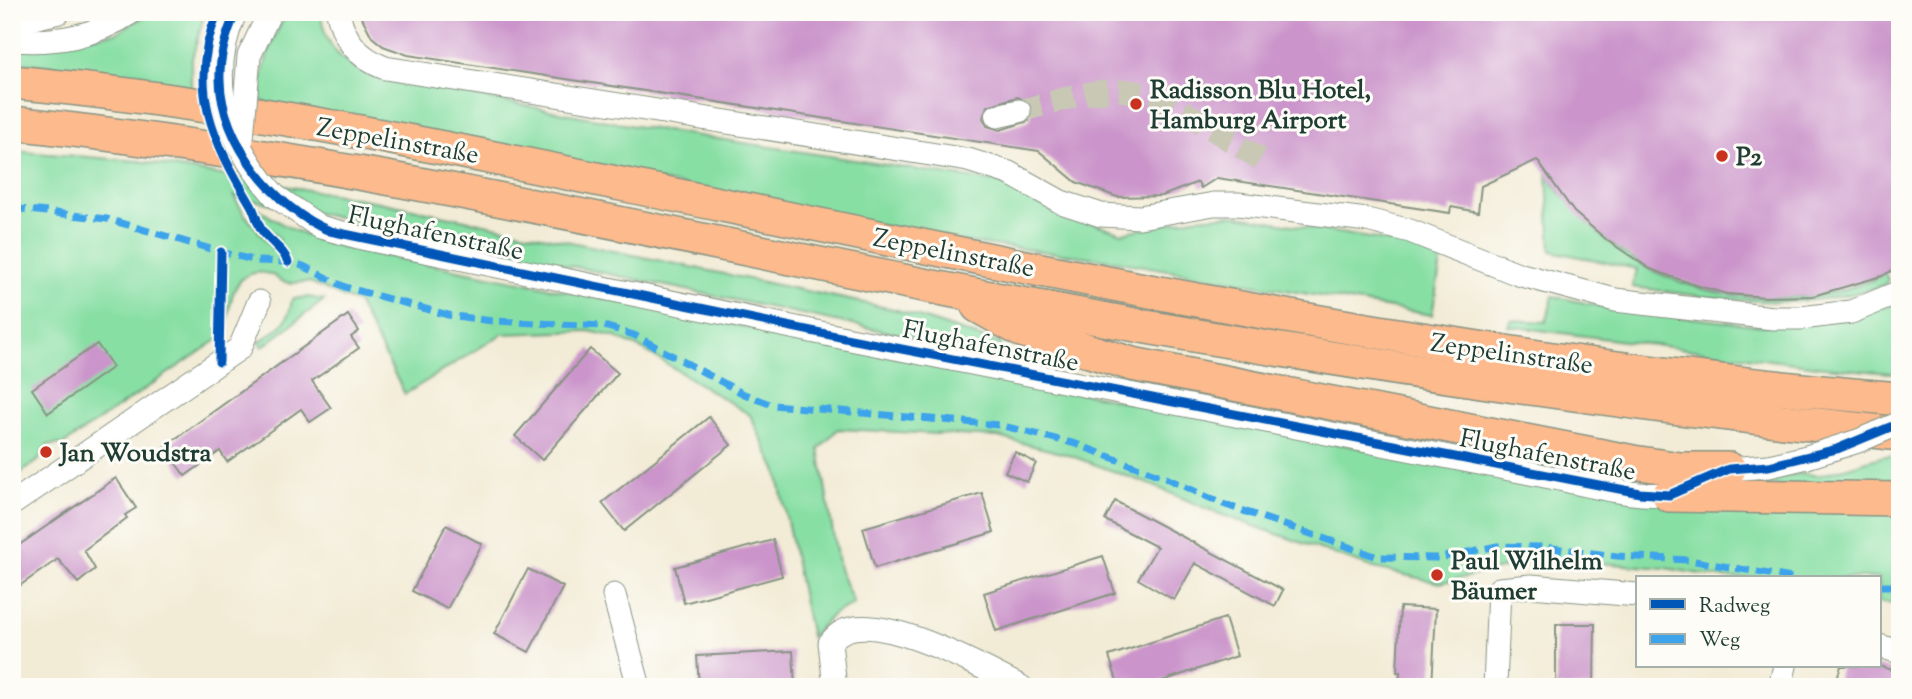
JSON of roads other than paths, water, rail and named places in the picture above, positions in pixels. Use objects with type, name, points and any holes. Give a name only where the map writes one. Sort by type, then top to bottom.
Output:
[{"type":"highway","name":"Zeppelinstraße","points":[[12,82],[171,100],[333,127],[544,167],[959,254],[1455,347],[1900,399]]},
{"type":"highway","name":"Zeppelinstraße","points":[[12,123],[202,145],[376,175],[1175,334],[1431,375],[1706,414],[1900,434]]},
{"type":"highway","points":[[12,131],[80,131]]},
{"type":"highway","points":[[951,291],[1021,330],[1081,351],[1132,364],[1633,462],[1680,469],[1729,469]]},
{"type":"highway","points":[[1669,495],[1900,499]]},
{"type":"street","points":[[12,23],[58,12]]},
{"type":"street","points":[[12,40],[52,41],[78,37],[95,32],[132,12]]},
{"type":"street","name":"Flughafenstraße","points":[[236,12],[223,48],[220,82],[224,108],[256,173],[275,196],[320,227],[362,238],[845,338],[1541,475],[1669,495],[1729,469],[1769,466],[1807,457],[1858,441],[1900,423]]},
{"type":"street","name":"Flughafenstraße","points":[[243,149],[241,129],[247,68],[255,42],[270,12]]},
{"type":"street","points":[[338,12],[344,32],[358,53],[385,68],[968,160],[1009,173],[1061,202],[1101,215],[1140,217],[1214,204],[1238,204],[1367,220],[1410,231],[1518,274],[1615,300],[1773,318],[1851,312],[1900,292]]},
{"type":"street","points":[[12,504],[240,348],[259,302]]},
{"type":"street","points":[[1495,687],[1499,590],[1531,586],[1636,595]]},
{"type":"street","points":[[614,595],[639,687]]},
{"type":"street","points":[[835,687],[830,643],[842,632],[857,628],[892,631],[957,654],[1021,687]]},
{"type":"street","points":[[1881,647],[1900,652]]},
{"type":"street","points":[[1780,687],[1785,668]]},
{"type":"tunnel","points":[[1019,111],[1092,93],[1121,90],[1135,92],[1183,112],[1264,161]]},
{"type":"place","name":"Radisson Blu Hotel, Hamburg Airport","points":[[1136,104]]},
{"type":"place","name":"P2","points":[[1722,156]]},
{"type":"place","name":"Jan Woudstra","points":[[46,452]]},
{"type":"place","name":"Paul Wilhelm Bäumer","points":[[1437,575]]}]
